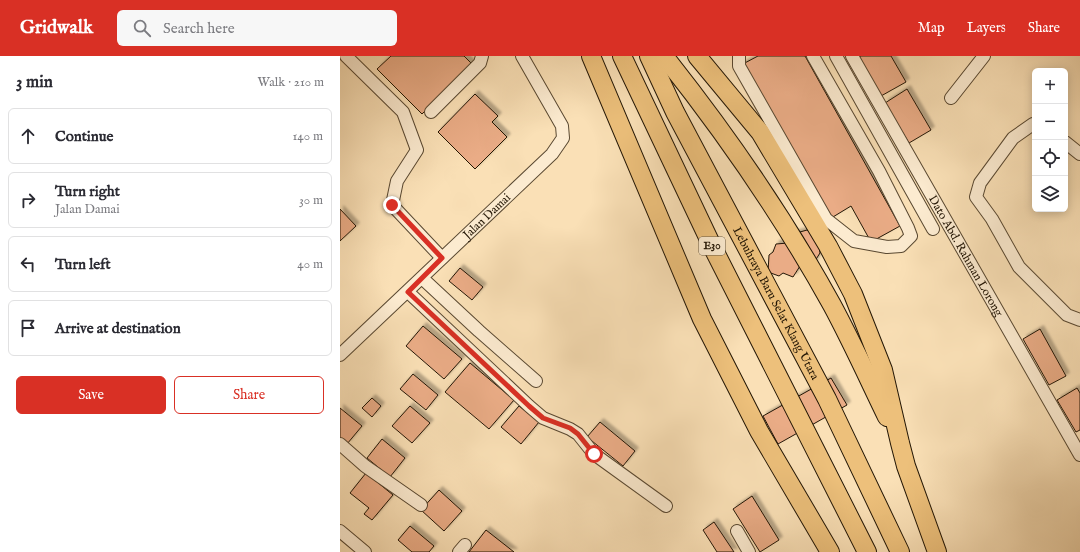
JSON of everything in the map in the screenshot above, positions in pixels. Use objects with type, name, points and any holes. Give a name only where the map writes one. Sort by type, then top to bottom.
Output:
[{"type":"highway","points":[[591,56],[702,319],[759,431],[830,552]]},
{"type":"highway","name":"E30","points":[[622,56],[713,248],[867,552]]},
{"type":"highway","name":"Lebuhraya Baru Selat Klang Utara","points":[[649,56],[675,112],[827,399],[900,552]]},
{"type":"highway","points":[[664,56],[762,190],[801,251],[833,307],[900,443]]},
{"type":"highway","points":[[697,56],[760,132],[828,246],[853,294],[883,370],[906,466],[937,552]]},
{"type":"street","points":[[346,56],[403,112],[417,150],[397,180],[392,205],[442,258]]},
{"type":"street","points":[[431,112],[480,63],[482,56]]},
{"type":"street","name":"Jalan Damai","points":[[340,355],[552,154],[562,138],[562,126],[522,56]]},
{"type":"street","points":[[739,56],[739,66],[826,219],[854,241],[887,247],[901,246],[911,236],[908,228],[879,170],[813,56]]},
{"type":"street","points":[[836,56],[933,229]]},
{"type":"street","name":"Dato Abd. Rahman Lorong","points":[[852,56],[1080,455]]},
{"type":"street","points":[[951,98],[984,56]]},
{"type":"street","points":[[1032,125],[1013,138],[980,183],[976,198],[992,219],[1019,267],[1067,315],[1080,320]]},
{"type":"street","points":[[1068,144],[1080,154]]},
{"type":"street","points":[[422,278],[478,331],[536,381]]},
{"type":"street","points":[[408,292],[543,418],[570,428],[578,434],[594,454],[666,506]]},
{"type":"street","points":[[340,444],[365,466],[421,505]]},
{"type":"street","points":[[340,531],[365,552]]},
{"type":"street","points":[[737,531],[749,552]]},
{"type":"building","points":[[391,56],[464,56],[472,64],[422,114],[377,69]]},
{"type":"building","points":[[758,56],[805,56],[900,226],[871,242],[851,206],[828,220],[741,65]]},
{"type":"building","points":[[891,56],[906,82],[881,96],[859,57]]},
{"type":"building","points":[[907,89],[931,130],[909,143],[885,103]]},
{"type":"building","points":[[475,94],[498,116],[492,122],[507,137],[475,169],[438,132]]},
{"type":"building","points":[[340,209],[356,226],[340,241]]},
{"type":"building","points":[[807,230],[818,240],[820,253],[813,264],[800,266],[793,277],[783,273],[779,276],[768,272],[769,255],[773,252],[776,244],[788,243],[793,234]]},
{"type":"building","points":[[460,268],[483,287],[472,300],[449,281]]},
{"type":"building","points":[[423,326],[462,359],[444,379],[406,346]]},
{"type":"building","points":[[1040,329],[1066,376],[1049,385],[1023,339]]},
{"type":"building","points":[[470,363],[514,400],[489,429],[445,392]]},
{"type":"building","points":[[413,374],[438,395],[426,410],[400,389]]},
{"type":"building","points":[[831,378],[847,405],[778,444],[763,416]]},
{"type":"building","points":[[1077,388],[1080,393],[1080,430],[1076,432],[1057,400]]},
{"type":"building","points":[[372,398],[381,406],[372,417],[362,408]]},
{"type":"building","points":[[410,406],[430,423],[412,443],[392,426]]},
{"type":"building","points":[[519,406],[539,422],[521,444],[501,427]]},
{"type":"building","points":[[340,408],[362,426],[347,444],[340,438]]},
{"type":"building","points":[[600,422],[635,451],[623,466],[587,437]]},
{"type":"building","points":[[382,439],[405,458],[390,477],[367,458]]},
{"type":"building","points":[[366,473],[393,495],[372,520],[364,514],[369,508],[350,493]]},
{"type":"building","points":[[439,490],[462,511],[444,531],[421,510]]},
{"type":"building","points":[[752,496],[779,540],[760,552],[733,509]]},
{"type":"building","points":[[714,522],[734,552],[717,552],[703,530]]},
{"type":"building","points":[[410,526],[434,546],[429,552],[412,552],[398,540]]},
{"type":"building","points":[[486,530],[514,552],[469,552]]},
{"type":"route","points":[[392,205],[442,258],[408,292],[529,406],[543,418],[570,428],[578,434],[594,454]]}]
